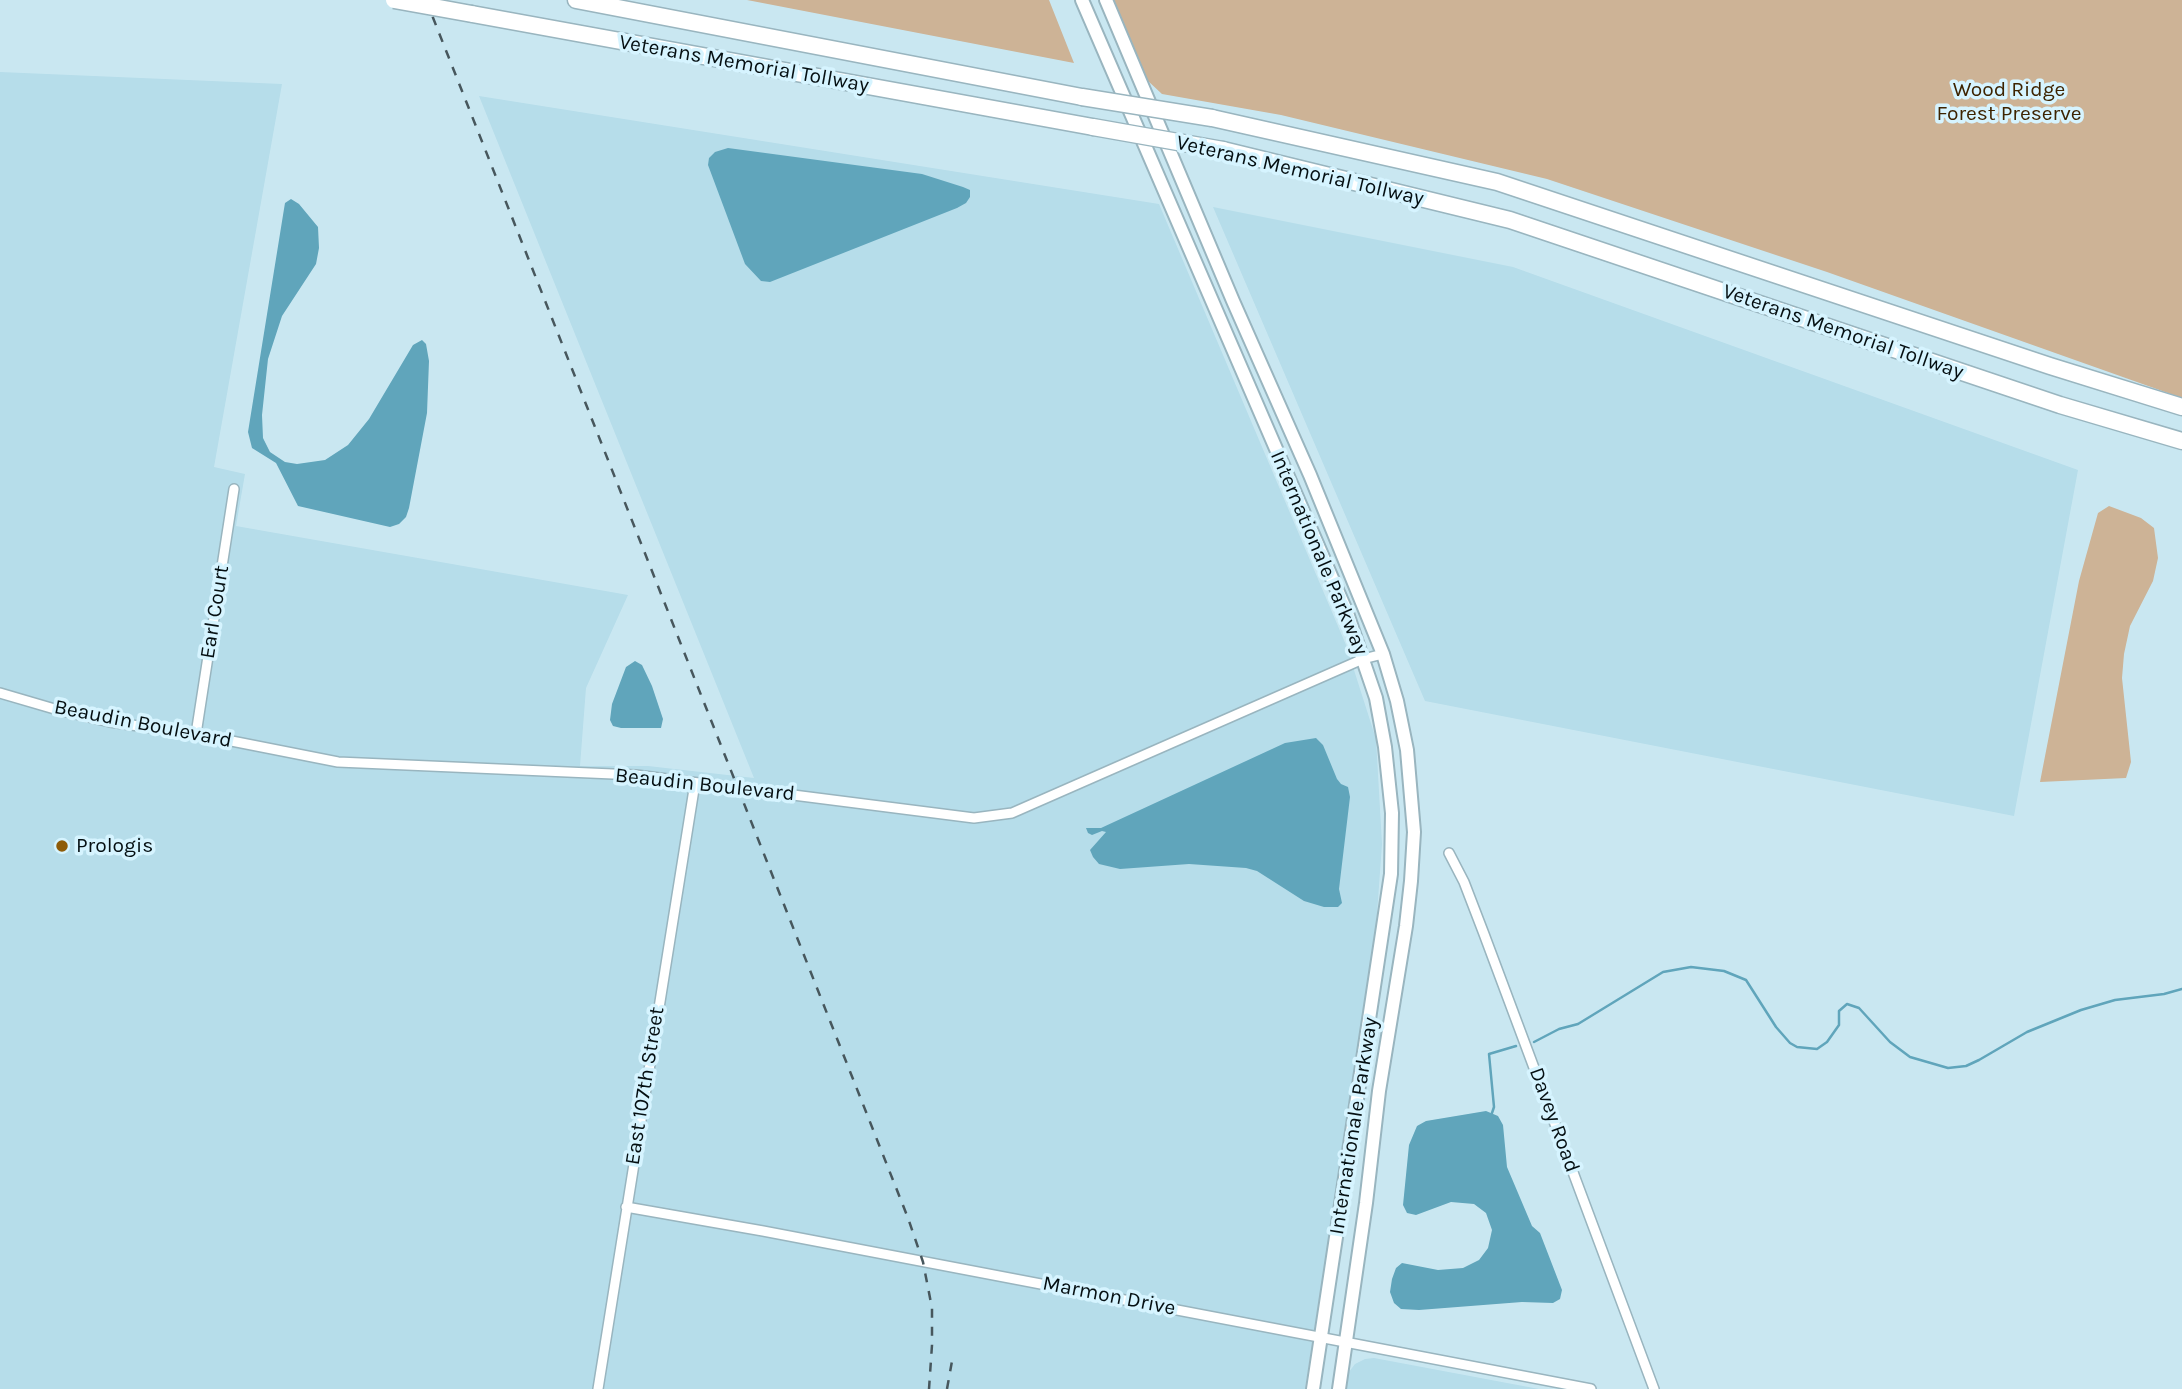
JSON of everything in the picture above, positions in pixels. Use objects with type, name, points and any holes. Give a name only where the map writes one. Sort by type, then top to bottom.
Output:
[{"type":"highway","name":"Veterans Memorial Tollway","points":[[394,0],[1223,150],[1510,220],[2060,405],[2182,441]]},
{"type":"highway","name":"Veterans Memorial Tollway","points":[[576,0],[1082,97],[1212,118],[1497,182],[2050,366],[2182,407]]},
{"type":"street","name":"Internationale Parkway","points":[[1082,0],[1348,612],[1376,698],[1385,747],[1392,813],[1391,874],[1313,1389]]},
{"type":"street","name":"Internationale Parkway","points":[[1106,0],[1233,302],[1310,475],[1383,653],[1407,750],[1414,832],[1406,926],[1379,1091],[1339,1389]]},
{"type":"street","name":"Earl Court","points":[[196,734],[234,489]]},
{"type":"street","name":"Beaudin Boulevard","points":[[0,693],[110,722],[196,734],[338,762],[636,775],[974,818],[1012,813],[1363,659],[1383,653]]},
{"type":"street","name":"East 107th Street","points":[[598,1389],[695,783]]},
{"type":"street","name":"Davey Road","points":[[1449,853],[1464,882],[1484,934],[1654,1389]]},
{"type":"street","name":"Marmon Drive","points":[[626,1207],[1322,1336],[1591,1389]]},
{"type":"shaded area","points":[[0,72],[282,84],[214,467],[245,474],[236,526],[628,595],[586,688],[580,766],[648,766],[754,778],[479,96],[1159,204],[1346,645],[1376,739],[1382,844],[1375,942],[1305,1389],[0,1389]]},
{"type":"shaded area","points":[[728,148],[922,174],[970,190],[970,197],[957,208],[770,282],[761,281],[745,264],[708,165],[709,158],[715,152]]},
{"type":"shaded area","points":[[291,199],[299,204],[318,227],[319,248],[316,264],[282,316],[268,359],[262,415],[263,438],[270,452],[285,462],[297,464],[325,460],[348,445],[369,419],[413,345],[422,340],[426,344],[429,361],[427,413],[409,508],[406,517],[399,524],[390,527],[298,506],[276,463],[252,448],[248,432],[285,203]]},
{"type":"shaded area","points":[[1213,207],[1513,267],[2078,470],[2014,816],[1425,701]]},
{"type":"shaded area","points":[[635,661],[642,665],[652,686],[663,719],[661,728],[621,728],[613,726],[610,720],[612,704],[626,667]]},
{"type":"shaded area","points":[[1316,738],[1323,745],[1337,779],[1348,787],[1350,797],[1339,889],[1342,903],[1338,907],[1324,907],[1304,901],[1257,871],[1246,868],[1189,864],[1120,869],[1099,864],[1093,857],[1090,850],[1106,832],[1092,835],[1086,828],[1101,828],[1285,743]]},
{"type":"shaded area","points":[[1486,1111],[1498,1116],[1503,1125],[1507,1167],[1532,1226],[1540,1233],[1562,1290],[1560,1299],[1553,1303],[1522,1302],[1401,1309],[1394,1303],[1390,1292],[1396,1268],[1402,1263],[1438,1270],[1463,1268],[1479,1260],[1488,1248],[1492,1230],[1486,1213],[1474,1204],[1451,1202],[1416,1215],[1407,1213],[1403,1205],[1409,1145],[1417,1126],[1426,1121]]},
{"type":"shaded area","points":[[1374,1358],[1539,1389],[1344,1389],[1349,1372],[1355,1364]]},
{"type":"green space","points":[[747,0],[1049,0],[1074,63]]},
{"type":"green space","name":"Wood Ridge Forest Preserve","points":[[1112,0],[2182,0],[2182,398],[1827,272],[1547,179],[1281,115],[1162,94],[1148,81]]},
{"type":"green space","points":[[2109,506],[2141,518],[2154,528],[2158,558],[2153,581],[2130,626],[2124,654],[2122,678],[2131,762],[2126,778],[2040,782],[2079,581],[2098,513]]},
{"type":"waterway","points":[[1534,1042],[1559,1029],[1578,1024],[1663,972],[1691,967],[1724,971],[1746,980],[1776,1027],[1797,1047],[1817,1049],[1827,1042],[1839,1025],[1839,1011],[1847,1004],[1859,1008],[1890,1042],[1910,1057],[1948,1068],[1966,1066],[2027,1032],[2081,1010],[2115,1000],[2182,989]]},
{"type":"waterway","points":[[1492,1113],[1494,1107],[1489,1054],[1516,1046]]},
{"type":"railway","points":[[426,0],[908,1218],[923,1262],[932,1308],[929,1389]]},
{"type":"railway","points":[[947,1389],[952,1361]]},
{"type":"place","name":"Prologis","points":[[62,846]]}]
